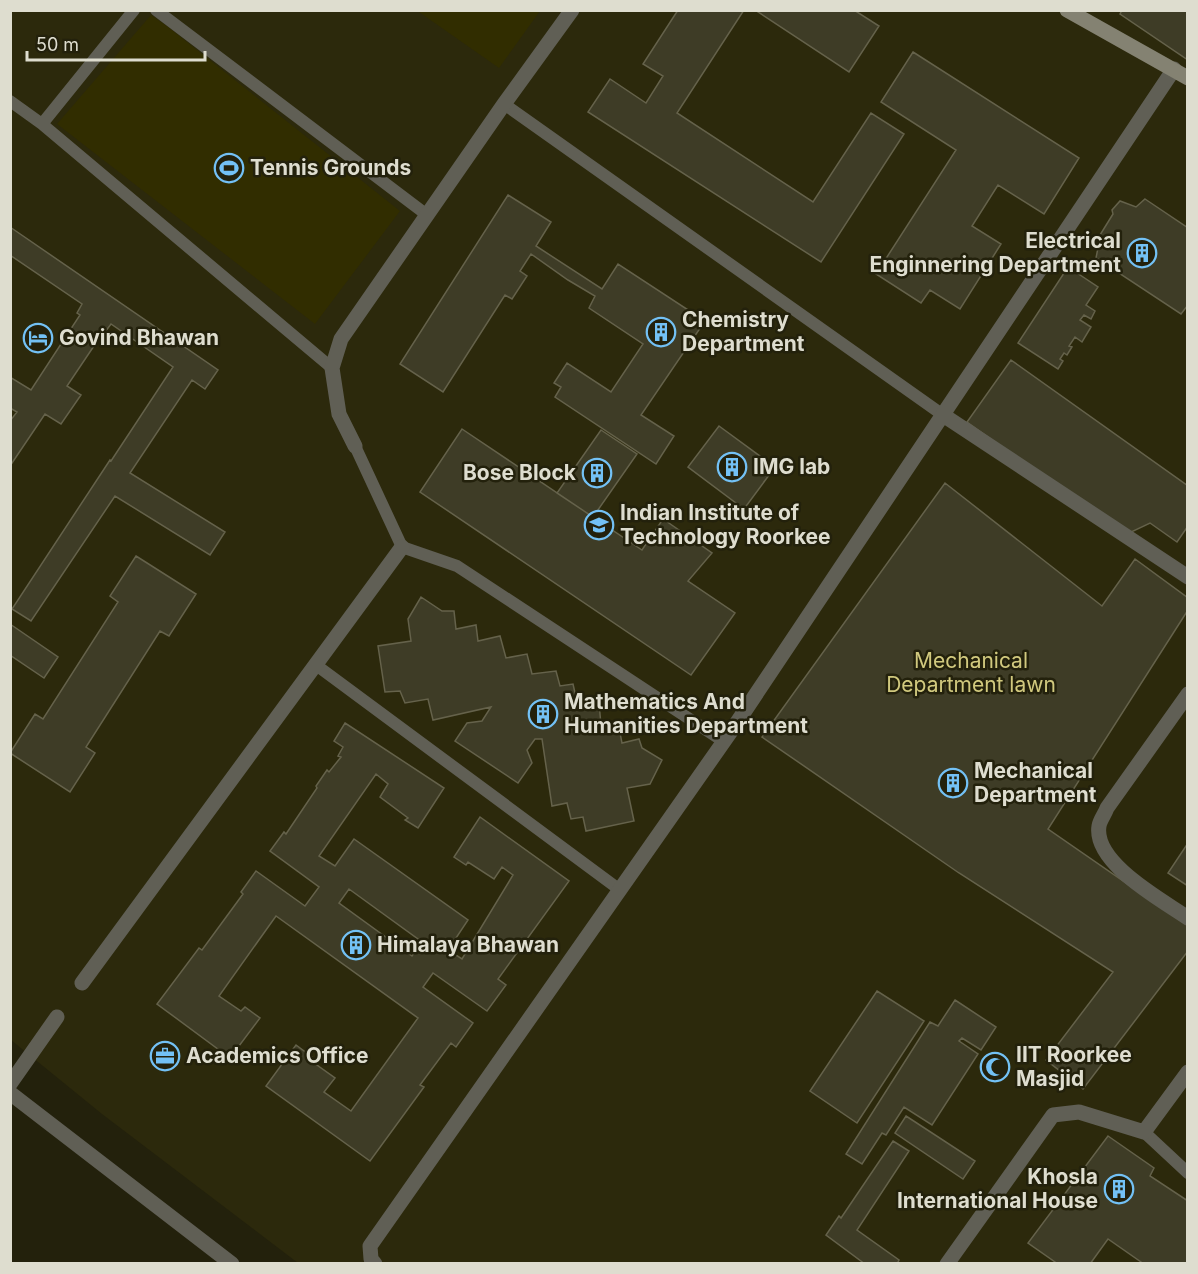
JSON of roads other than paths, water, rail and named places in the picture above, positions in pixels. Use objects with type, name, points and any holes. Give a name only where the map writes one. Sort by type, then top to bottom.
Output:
[{"type":"street","points":[[355,446],[339,414],[332,368],[341,339],[572,10]]},
{"type":"street","points":[[375,1263],[371,1258],[370,1246],[620,890],[943,415],[1181,74],[1067,10]]},
{"type":"street","points":[[943,415],[1188,577]]},
{"type":"street","points":[[82,982],[402,547]]},
{"type":"street","points":[[1188,694],[1107,808],[1099,826],[1103,849],[1123,873],[1188,918]]},
{"type":"street","points":[[10,1084],[57,1017]]},
{"type":"street","points":[[947,1263],[1053,1115],[1079,1112],[1144,1132],[1188,1072]]},
{"type":"street","points":[[10,1093],[232,1263]]},
{"type":"lane","points":[[42,124],[134,10]]},
{"type":"lane","points":[[156,10],[427,215]]},
{"type":"lane","points":[[10,101],[42,124],[332,368]]},
{"type":"lane","points":[[504,104],[943,415]]},
{"type":"lane","points":[[355,446],[402,547],[457,566],[723,741]]},
{"type":"lane","points":[[316,665],[620,890]]},
{"type":"lane","points":[[1144,1132],[1188,1173]]},
{"type":"place","name":"Tennis Grounds","points":[[229,168]]},
{"type":"place","name":"Electrical Enginnering Department","points":[[1142,253]]},
{"type":"place","name":"Chemistry Department","points":[[661,332]]},
{"type":"place","name":"Govind Bhawan","points":[[38,338]]},
{"type":"place","name":"IMG lab","points":[[732,467]]},
{"type":"place","name":"Bose Block","points":[[597,473]]},
{"type":"place","name":"Indian Institute of Technology Roorkee","points":[[599,525]]},
{"type":"place","name":"Mathematics And Humanities Department","points":[[543,714]]},
{"type":"place","name":"Mechanical Department","points":[[953,783]]},
{"type":"place","name":"Himalaya Bhawan","points":[[356,945]]},
{"type":"place","name":"Academics Office","points":[[165,1056]]},
{"type":"place","name":"IIT Roorkee Masjid","points":[[995,1067]]},
{"type":"place","name":"Khosla International House","points":[[1119,1189]]},
{"type":"park label","name":"Mechanical Department lawn","points":[[971,673]]}]
